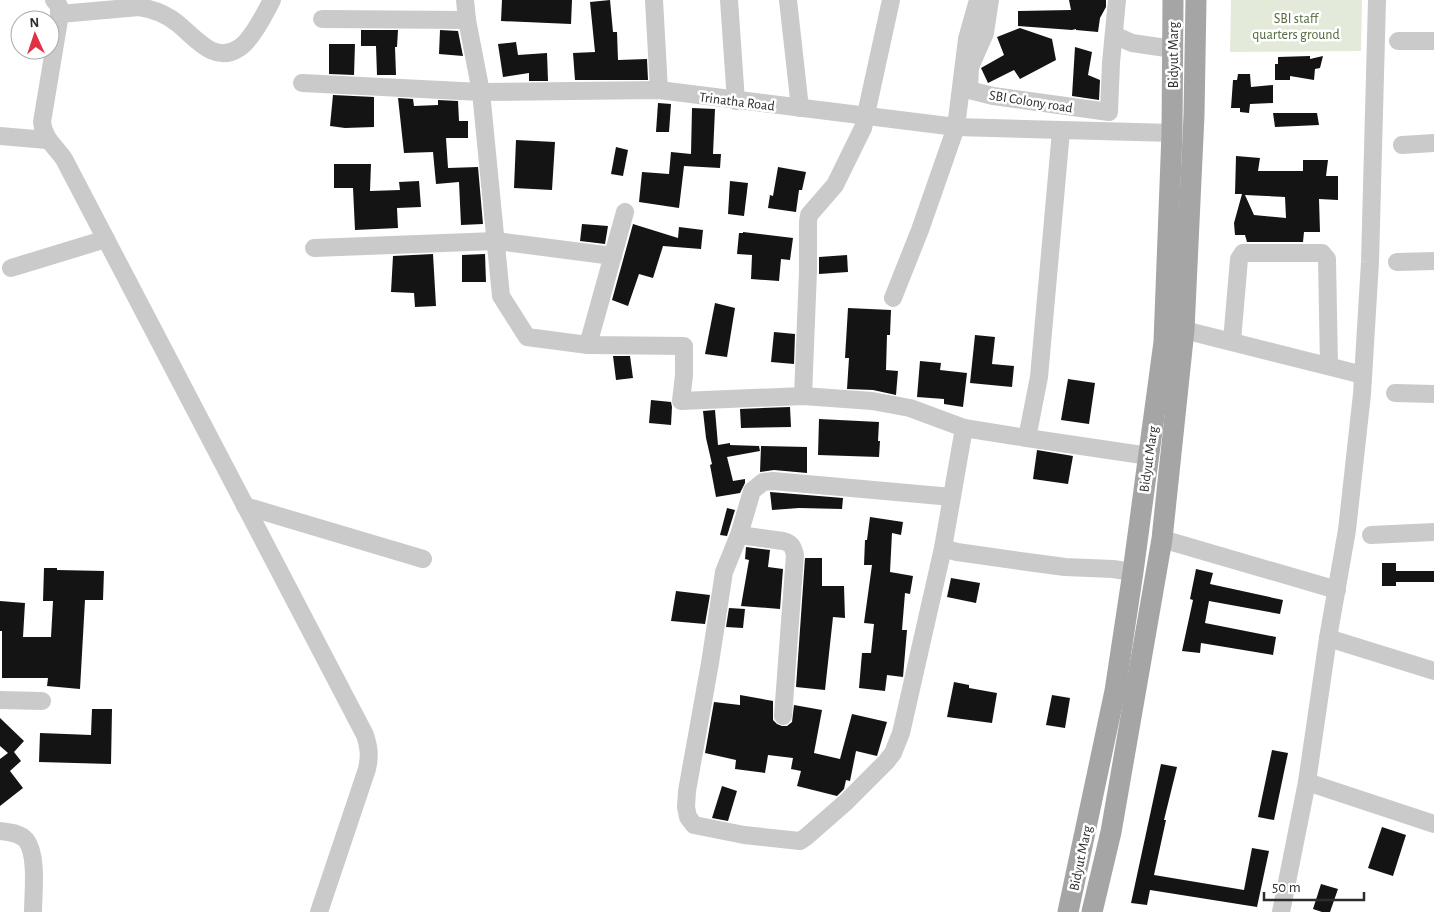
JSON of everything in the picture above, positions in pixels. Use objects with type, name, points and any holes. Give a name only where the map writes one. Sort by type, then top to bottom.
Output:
[{"type":"main road","name":"Bidyut Marg","points":[[1068,912],[1115,691],[1164,342],[1172,133],[1173,0]]},
{"type":"main road","name":"Bidyut Marg","points":[[1092,912],[1111,832],[1162,539],[1184,330],[1194,114],[1196,0]]},
{"type":"main road","points":[[1086,826],[1111,832]]},
{"type":"street","points":[[272,0],[258,25],[241,47],[223,53],[216,53],[206,49],[176,22],[140,4],[57,7],[42,122],[43,132],[47,140],[64,159],[364,735],[369,748],[370,758],[367,768],[319,912]]},
{"type":"street","points":[[465,0],[481,92],[501,296],[527,337],[588,345],[684,346],[684,376],[681,401],[803,396],[872,401],[910,408],[964,428],[1149,456]]},
{"type":"street","points":[[654,0],[659,90]]},
{"type":"street","points":[[729,0],[736,101]]},
{"type":"street","points":[[788,0],[800,108]]},
{"type":"street","points":[[803,396],[808,222],[810,215],[836,185],[863,128],[891,0]]},
{"type":"street","points":[[893,298],[920,230],[956,128],[967,39],[978,0]]},
{"type":"street","name":"SBI Colony road","points":[[990,0],[985,33],[970,67],[969,90],[993,96],[1110,112],[1111,63],[1117,0]]},
{"type":"street","points":[[1281,912],[1307,782],[1328,638],[1347,530],[1363,375],[1370,262],[1377,0]]},
{"type":"street","points":[[322,19],[467,20]]},
{"type":"street","points":[[1114,35],[1132,43],[1174,48]]},
{"type":"street","points":[[1398,41],[1434,41]]},
{"type":"street","name":"Trinatha Road","points":[[302,83],[481,92],[659,90],[956,128],[1172,133]]},
{"type":"street","points":[[1027,438],[1039,377],[1061,131]]},
{"type":"street","points":[[0,136],[47,140]]},
{"type":"street","points":[[1402,144],[1434,143]]},
{"type":"street","points":[[588,345],[625,212]]},
{"type":"street","points":[[11,268],[106,239]]},
{"type":"street","points":[[314,248],[496,241],[613,256]]},
{"type":"street","points":[[1232,342],[1239,259],[1243,253],[1322,253],[1327,259],[1329,366]]},
{"type":"street","points":[[1397,262],[1434,261]]},
{"type":"street","points":[[1184,330],[1363,375]]},
{"type":"street","points":[[1395,393],[1434,394]]},
{"type":"street","points":[[952,497],[773,481],[763,482],[752,491],[739,535],[724,572],[687,791],[688,817],[694,825],[744,835],[791,841],[800,840],[806,837],[846,802],[893,753],[901,733],[943,548],[952,497],[964,428]]},
{"type":"street","points":[[245,506],[423,559]]},
{"type":"street","points":[[1371,535],[1434,532]]},
{"type":"street","points":[[739,535],[783,541],[790,543],[794,547],[795,555],[783,716]]},
{"type":"street","points":[[1162,539],[1337,590]]},
{"type":"street","points":[[943,548],[956,552],[1065,567],[1114,569],[1133,572]]},
{"type":"street","points":[[1328,638],[1434,670]]},
{"type":"street","points":[[0,700],[42,701]]},
{"type":"street","points":[[1307,782],[1434,824]]},
{"type":"street","points":[[0,831],[19,835],[26,840],[29,847],[33,860],[33,912]]},
{"type":"green space","name":"SBI staff quarters ground","points":[[1231,0],[1362,0],[1361,51],[1230,52]]},
{"type":"building","points":[[502,0],[572,0],[571,24],[501,21]]},
{"type":"building","points":[[610,0],[613,32],[617,32],[618,60],[647,59],[648,80],[575,80],[573,53],[595,52],[590,2]]},
{"type":"building","points":[[1069,0],[1106,0],[1106,7],[1100,18],[1098,32],[1018,26],[1018,11],[1071,10]]},
{"type":"building","points":[[1020,28],[1052,39],[1056,60],[1020,79],[1014,70],[988,83],[981,68],[1004,55],[997,37]]},
{"type":"building","points":[[361,30],[398,30],[397,47],[395,47],[396,75],[377,75],[376,46],[361,46]]},
{"type":"building","points":[[440,30],[458,31],[463,56],[439,54]]},
{"type":"building","points":[[516,42],[518,55],[547,53],[548,81],[529,81],[529,73],[503,77],[498,44]]},
{"type":"building","points":[[329,44],[355,44],[354,75],[329,74]]},
{"type":"building","points":[[1075,47],[1092,52],[1088,75],[1100,80],[1099,100],[1072,96]]},
{"type":"building","points":[[1310,56],[1310,59],[1323,56],[1320,68],[1315,69],[1314,80],[1290,76],[1290,80],[1275,80],[1275,64],[1278,64],[1278,57]]},
{"type":"building","points":[[1238,74],[1250,74],[1251,87],[1273,85],[1273,103],[1250,104],[1249,113],[1240,112],[1240,108],[1231,108],[1233,80],[1237,80]]},
{"type":"building","points":[[333,95],[374,97],[374,127],[345,128],[330,126]]},
{"type":"building","points":[[398,98],[413,99],[414,106],[438,105],[438,100],[458,101],[459,121],[468,121],[468,138],[446,138],[448,168],[478,167],[483,224],[461,225],[459,182],[436,184],[433,152],[404,153]]},
{"type":"building","points":[[658,103],[671,104],[669,132],[656,132]]},
{"type":"building","points":[[692,108],[715,109],[713,154],[721,154],[720,168],[684,166],[679,208],[639,202],[642,172],[669,174],[671,152],[691,154]]},
{"type":"building","points":[[1273,113],[1317,113],[1319,125],[1275,127]]},
{"type":"building","points":[[516,140],[555,142],[552,190],[514,188]]},
{"type":"building","points":[[616,147],[628,150],[623,176],[611,174]]},
{"type":"building","points":[[1236,156],[1260,158],[1258,171],[1303,171],[1303,160],[1328,160],[1326,176],[1338,176],[1338,200],[1319,199],[1320,232],[1304,232],[1303,242],[1247,242],[1245,235],[1235,235],[1234,223],[1242,194],[1235,194]],"holes":[[[1245,195],[1285,197],[1286,218],[1254,215]]]},
{"type":"building","points":[[334,164],[371,164],[370,191],[400,190],[399,182],[419,181],[421,207],[397,208],[398,228],[355,230],[353,188],[334,188]]},
{"type":"building","points":[[778,167],[806,172],[802,190],[799,190],[796,212],[768,208],[770,195],[773,196]]},
{"type":"building","points":[[730,181],[748,183],[744,216],[728,214]]},
{"type":"building","points":[[582,224],[608,226],[605,244],[580,241]]},
{"type":"building","points":[[633,224],[678,238],[679,227],[703,230],[701,249],[663,246],[653,278],[639,274],[628,306],[612,300]]},
{"type":"building","points":[[739,233],[793,238],[790,260],[781,259],[779,281],[751,279],[752,255],[737,254]]},
{"type":"building","points":[[433,254],[436,306],[415,307],[414,293],[391,292],[393,256]]},
{"type":"building","points":[[485,254],[486,282],[462,282],[462,255]]},
{"type":"building","points":[[847,255],[848,272],[819,274],[819,257]]},
{"type":"building","points":[[715,303],[735,308],[727,357],[705,354]]},
{"type":"building","points":[[848,308],[891,310],[890,335],[887,335],[886,370],[898,371],[896,395],[873,390],[847,389],[849,358],[845,358]]},
{"type":"building","points":[[774,332],[795,334],[794,364],[771,362]]},
{"type":"building","points":[[975,335],[995,337],[992,364],[1014,366],[1012,387],[970,383]]},
{"type":"building","points":[[613,356],[630,356],[633,378],[616,380]]},
{"type":"building","points":[[920,361],[941,363],[940,370],[967,373],[963,407],[944,404],[944,399],[917,397]]},
{"type":"building","points":[[1068,379],[1095,383],[1089,424],[1061,420]]},
{"type":"building","points":[[651,400],[671,402],[671,425],[649,423]]},
{"type":"building","points":[[790,407],[791,427],[741,428],[740,409]]},
{"type":"building","points":[[715,410],[718,445],[730,443],[730,445],[759,446],[760,451],[727,457],[733,481],[745,479],[745,483],[740,493],[716,497],[703,411]]},
{"type":"building","points":[[819,419],[879,422],[879,457],[818,455]]},
{"type":"building","points":[[761,446],[807,447],[807,473],[774,470],[760,472]]},
{"type":"building","points":[[1037,450],[1073,456],[1068,484],[1033,479]]},
{"type":"building","points":[[770,492],[843,498],[842,509],[799,508],[772,510]]},
{"type":"building","points":[[727,508],[735,510],[727,536],[720,535]]},
{"type":"building","points":[[870,517],[903,522],[901,535],[892,533],[890,572],[913,576],[910,594],[905,593],[902,630],[907,630],[903,677],[887,675],[885,691],[859,688],[862,653],[871,653],[874,624],[864,623],[872,565],[864,565],[865,540],[867,540]]},
{"type":"building","points":[[746,547],[770,550],[768,567],[783,569],[780,609],[741,606],[749,560],[745,559]]},
{"type":"building","points":[[805,558],[822,558],[822,586],[844,586],[845,618],[833,617],[825,690],[796,687]]},
{"type":"building","points":[[1382,563],[1396,563],[1396,571],[1434,571],[1434,582],[1396,582],[1396,586],[1382,586]]},
{"type":"building","points":[[44,568],[104,571],[103,600],[85,600],[80,689],[47,686],[48,678],[2,678],[0,601],[25,603],[23,637],[51,637],[53,601],[43,601]]},
{"type":"building","points":[[1196,569],[1213,573],[1210,584],[1283,600],[1280,614],[1209,601],[1205,623],[1276,637],[1273,655],[1201,643],[1200,653],[1182,651],[1193,600],[1190,599]]},
{"type":"building","points":[[951,578],[980,583],[976,603],[947,597]]},
{"type":"building","points":[[676,591],[710,595],[705,624],[671,621]]},
{"type":"building","points":[[729,608],[745,609],[743,628],[726,627]]},
{"type":"building","points":[[954,682],[969,685],[969,688],[997,693],[992,723],[947,717]]},
{"type":"building","points":[[740,695],[773,701],[773,720],[782,726],[787,726],[792,722],[794,705],[822,710],[814,753],[840,759],[852,714],[887,722],[877,756],[856,751],[850,781],[846,780],[844,789],[837,796],[797,786],[801,771],[791,769],[793,758],[768,755],[765,773],[735,769],[736,760],[705,753],[714,702],[740,705]]},
{"type":"building","points":[[1052,695],[1070,698],[1065,728],[1046,725]]},
{"type":"building","points":[[92,709],[112,709],[111,764],[39,762],[40,733],[91,735]]},
{"type":"building","points":[[0,718],[24,741],[14,752],[21,761],[10,771],[23,788],[0,806],[0,759],[8,753],[0,746]]},
{"type":"building","points":[[1272,750],[1288,753],[1274,820],[1258,817]]},
{"type":"building","points":[[1161,764],[1177,767],[1164,820],[1166,820],[1154,875],[1244,890],[1252,848],[1269,851],[1257,907],[1150,890],[1147,905],[1131,903]]},
{"type":"building","points":[[722,786],[737,791],[728,821],[712,818]]},
{"type":"building","points":[[1382,827],[1406,835],[1393,876],[1368,868]]},
{"type":"building","points":[[1321,884],[1338,889],[1330,912],[1313,909]]}]
